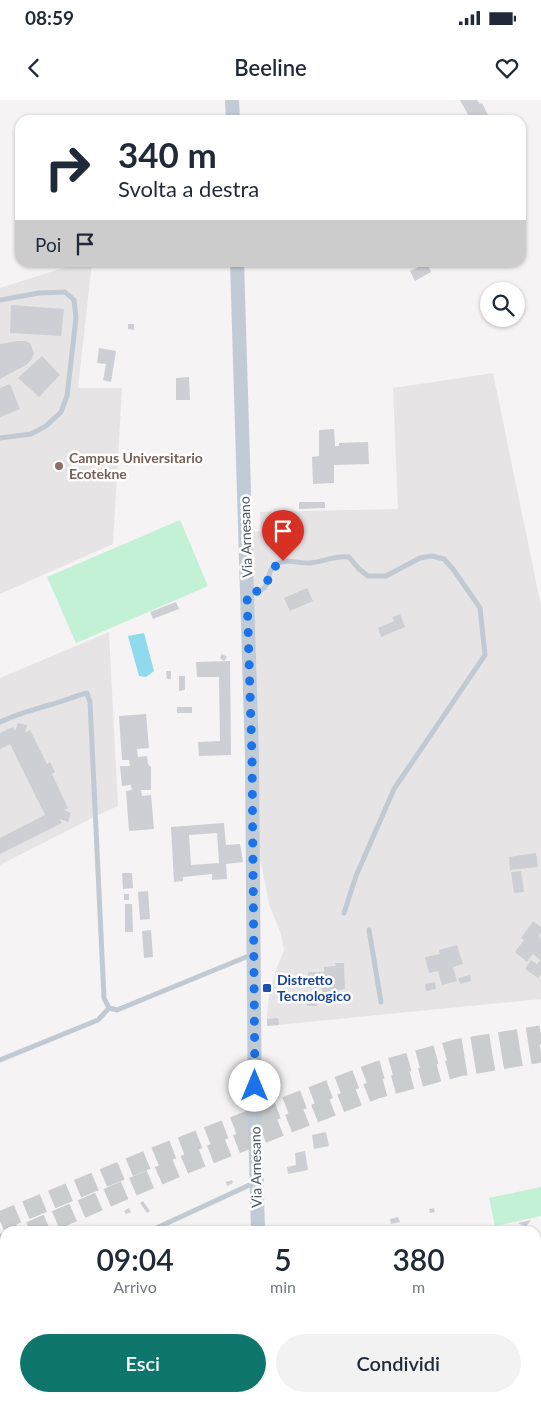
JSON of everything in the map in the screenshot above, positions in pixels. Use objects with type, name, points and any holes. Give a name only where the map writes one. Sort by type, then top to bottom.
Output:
[{"type":"main road","points":[[232,100],[233,115]]},
{"type":"main road","name":"Via Arnesano","points":[[237,267],[252,757],[258,1226]]},
{"type":"lane","points":[[0,300],[39,293],[65,292],[74,300],[76,318],[67,396],[61,412],[46,426],[31,434],[0,438]]},
{"type":"lane","points":[[247,594],[264,588],[274,566],[283,561],[311,563],[338,555],[349,556],[359,569],[368,576],[386,576],[420,558],[432,556],[444,559],[480,608],[485,655],[394,789],[356,876],[344,913]]},
{"type":"lane","points":[[0,722],[20,712],[51,705],[72,696],[87,693],[90,702],[104,998],[109,1008],[117,1010],[254,954]]},
{"type":"lane","points":[[369,930],[381,1002]]},
{"type":"lane","points":[[0,1060],[98,1020],[109,1008]]},
{"type":"lane","points":[[161,1226],[256,1182]]},
{"type":"shaded area","name":"Campus Universitario Ecotekne","points":[[66,267],[92,267],[78,388],[122,388],[113,544],[0,594],[0,288]]},
{"type":"shaded area","points":[[493,373],[541,606],[541,999],[267,1026],[269,996],[284,950],[281,934],[269,904],[261,862],[257,858],[252,598],[256,596],[254,589],[251,588],[250,532],[261,531],[260,512],[398,509],[393,388]]},
{"type":"shaded area","points":[[109,632],[118,806],[0,865],[0,678]]},
{"type":"green space","points":[[180,520],[208,586],[76,643],[47,577]]},
{"type":"green space","points":[[541,1187],[541,1216],[495,1226],[489,1198]]},
{"type":"water","points":[[144,633],[154,671],[146,677],[139,676],[128,636]]},
{"type":"building","points":[[460,100],[477,100],[480,104],[482,103],[488,115],[468,115]]},
{"type":"building","points":[[418,267],[429,267],[431,272],[415,281],[410,271]]},
{"type":"building","points":[[11,305],[64,309],[61,336],[10,333]]},
{"type":"building","points":[[128,324],[134,324],[134,330],[128,329]]},
{"type":"building","points":[[17,341],[30,343],[34,353],[32,359],[26,365],[0,379],[0,344]]},
{"type":"building","points":[[99,348],[116,351],[111,382],[103,380],[106,364],[97,363]]},
{"type":"building","points":[[42,356],[60,375],[39,397],[18,378]]},
{"type":"building","points":[[189,377],[190,400],[176,400],[176,378]]},
{"type":"building","points":[[10,384],[20,409],[0,417],[0,388]]},
{"type":"building","points":[[334,429],[335,446],[339,446],[339,443],[368,442],[369,464],[334,465],[334,483],[313,484],[312,457],[319,456],[319,430]]},
{"type":"building","points":[[299,502],[325,502],[325,508],[299,509]]},
{"type":"building","points":[[307,588],[313,601],[290,611],[284,598]]},
{"type":"building","points":[[176,602],[179,609],[153,619],[150,612]]},
{"type":"building","points":[[400,614],[405,627],[381,637],[378,628],[394,621],[392,617]]},
{"type":"building","points":[[222,654],[227,657],[224,661],[220,658]]},
{"type":"building","points":[[230,661],[231,755],[199,756],[198,742],[220,741],[219,677],[197,677],[196,662]]},
{"type":"building","points":[[166,671],[171,671],[171,679],[167,679]]},
{"type":"building","points":[[179,676],[185,676],[185,690],[179,691]]},
{"type":"building","points":[[177,707],[192,707],[192,713],[177,713]]},
{"type":"building","points":[[146,714],[149,748],[137,749],[138,757],[147,756],[148,764],[151,767],[151,790],[141,790],[142,796],[151,795],[154,829],[129,831],[126,791],[132,790],[131,785],[122,786],[120,766],[130,766],[129,760],[122,760],[119,716]]},
{"type":"building","points":[[18,723],[27,725],[25,733],[30,730],[47,764],[50,762],[55,772],[52,774],[68,808],[64,810],[71,813],[68,822],[60,819],[62,823],[0,854],[0,838],[45,815],[10,744],[0,749],[0,733],[13,727],[15,731]]},
{"type":"building","points":[[224,823],[226,845],[240,844],[243,862],[226,864],[227,879],[212,880],[212,874],[183,877],[183,881],[174,882],[171,827]],"holes":[[[217,833],[219,863],[191,865],[189,835]]]},
{"type":"building","points":[[536,853],[538,867],[510,870],[509,857]]},
{"type":"building","points":[[521,871],[524,892],[514,893],[511,872]]},
{"type":"building","points":[[122,873],[132,873],[133,888],[123,889]]},
{"type":"building","points":[[148,891],[150,919],[140,920],[138,892]]},
{"type":"building","points":[[124,894],[129,894],[129,900],[124,900]]},
{"type":"building","points":[[125,904],[132,904],[133,932],[125,932]]},
{"type":"building","points":[[533,921],[541,927],[539,936],[541,938],[541,974],[538,978],[525,969],[531,960],[537,964],[540,960],[533,954],[527,962],[515,952],[524,940],[521,938]]},
{"type":"building","points":[[151,930],[153,957],[144,958],[142,931]]},
{"type":"building","points":[[457,945],[463,964],[453,967],[457,981],[442,985],[438,971],[429,973],[425,957],[440,954],[439,950]]},
{"type":"building","points":[[335,963],[344,963],[345,989],[339,990],[339,999],[323,1000],[322,987],[309,988],[308,972],[324,972],[324,967],[336,966]]},
{"type":"building","points":[[470,975],[471,981],[460,984],[458,978]]},
{"type":"building","points":[[435,982],[436,989],[426,991],[425,984]]},
{"type":"building","points":[[317,999],[317,1006],[307,1006],[306,1000]]},
{"type":"building","points":[[278,1018],[279,1025],[267,1026],[267,1019]]},
{"type":"building","points":[[326,1132],[329,1146],[314,1149],[312,1135]]},
{"type":"building","points":[[305,1151],[308,1170],[288,1174],[287,1167],[296,1165],[295,1153]]},
{"type":"building","points":[[232,1180],[233,1183],[227,1186],[226,1182]]},
{"type":"building","points":[[143,1201],[150,1211],[147,1213],[140,1203]]},
{"type":"building","points":[[129,1208],[131,1212],[126,1214],[124,1211]]},
{"type":"building","points":[[434,1208],[435,1212],[430,1213],[429,1209]]},
{"type":"building","points":[[398,1217],[400,1222],[391,1224],[390,1219]]},
{"type":"building","points":[[531,1220],[527,1226],[518,1223]]},
{"type":"building","points":[[15,1222],[17,1226],[10,1226]]},
{"type":"tunnel","points":[[0,1221],[161,1154],[377,1071],[460,1048],[541,1035]]},
{"type":"tunnel","points":[[42,1226],[186,1164],[377,1089],[459,1067],[541,1053]]},
{"type":"place","name":"Campus Universitario Ecotekne","points":[[59,466]]},
{"type":"place","name":"Distretto Tecnologico","points":[[267,988]]},
{"type":"route","points":[[255,1086],[252,757],[247,594],[255,593],[264,588],[274,566],[283,561]]}]
